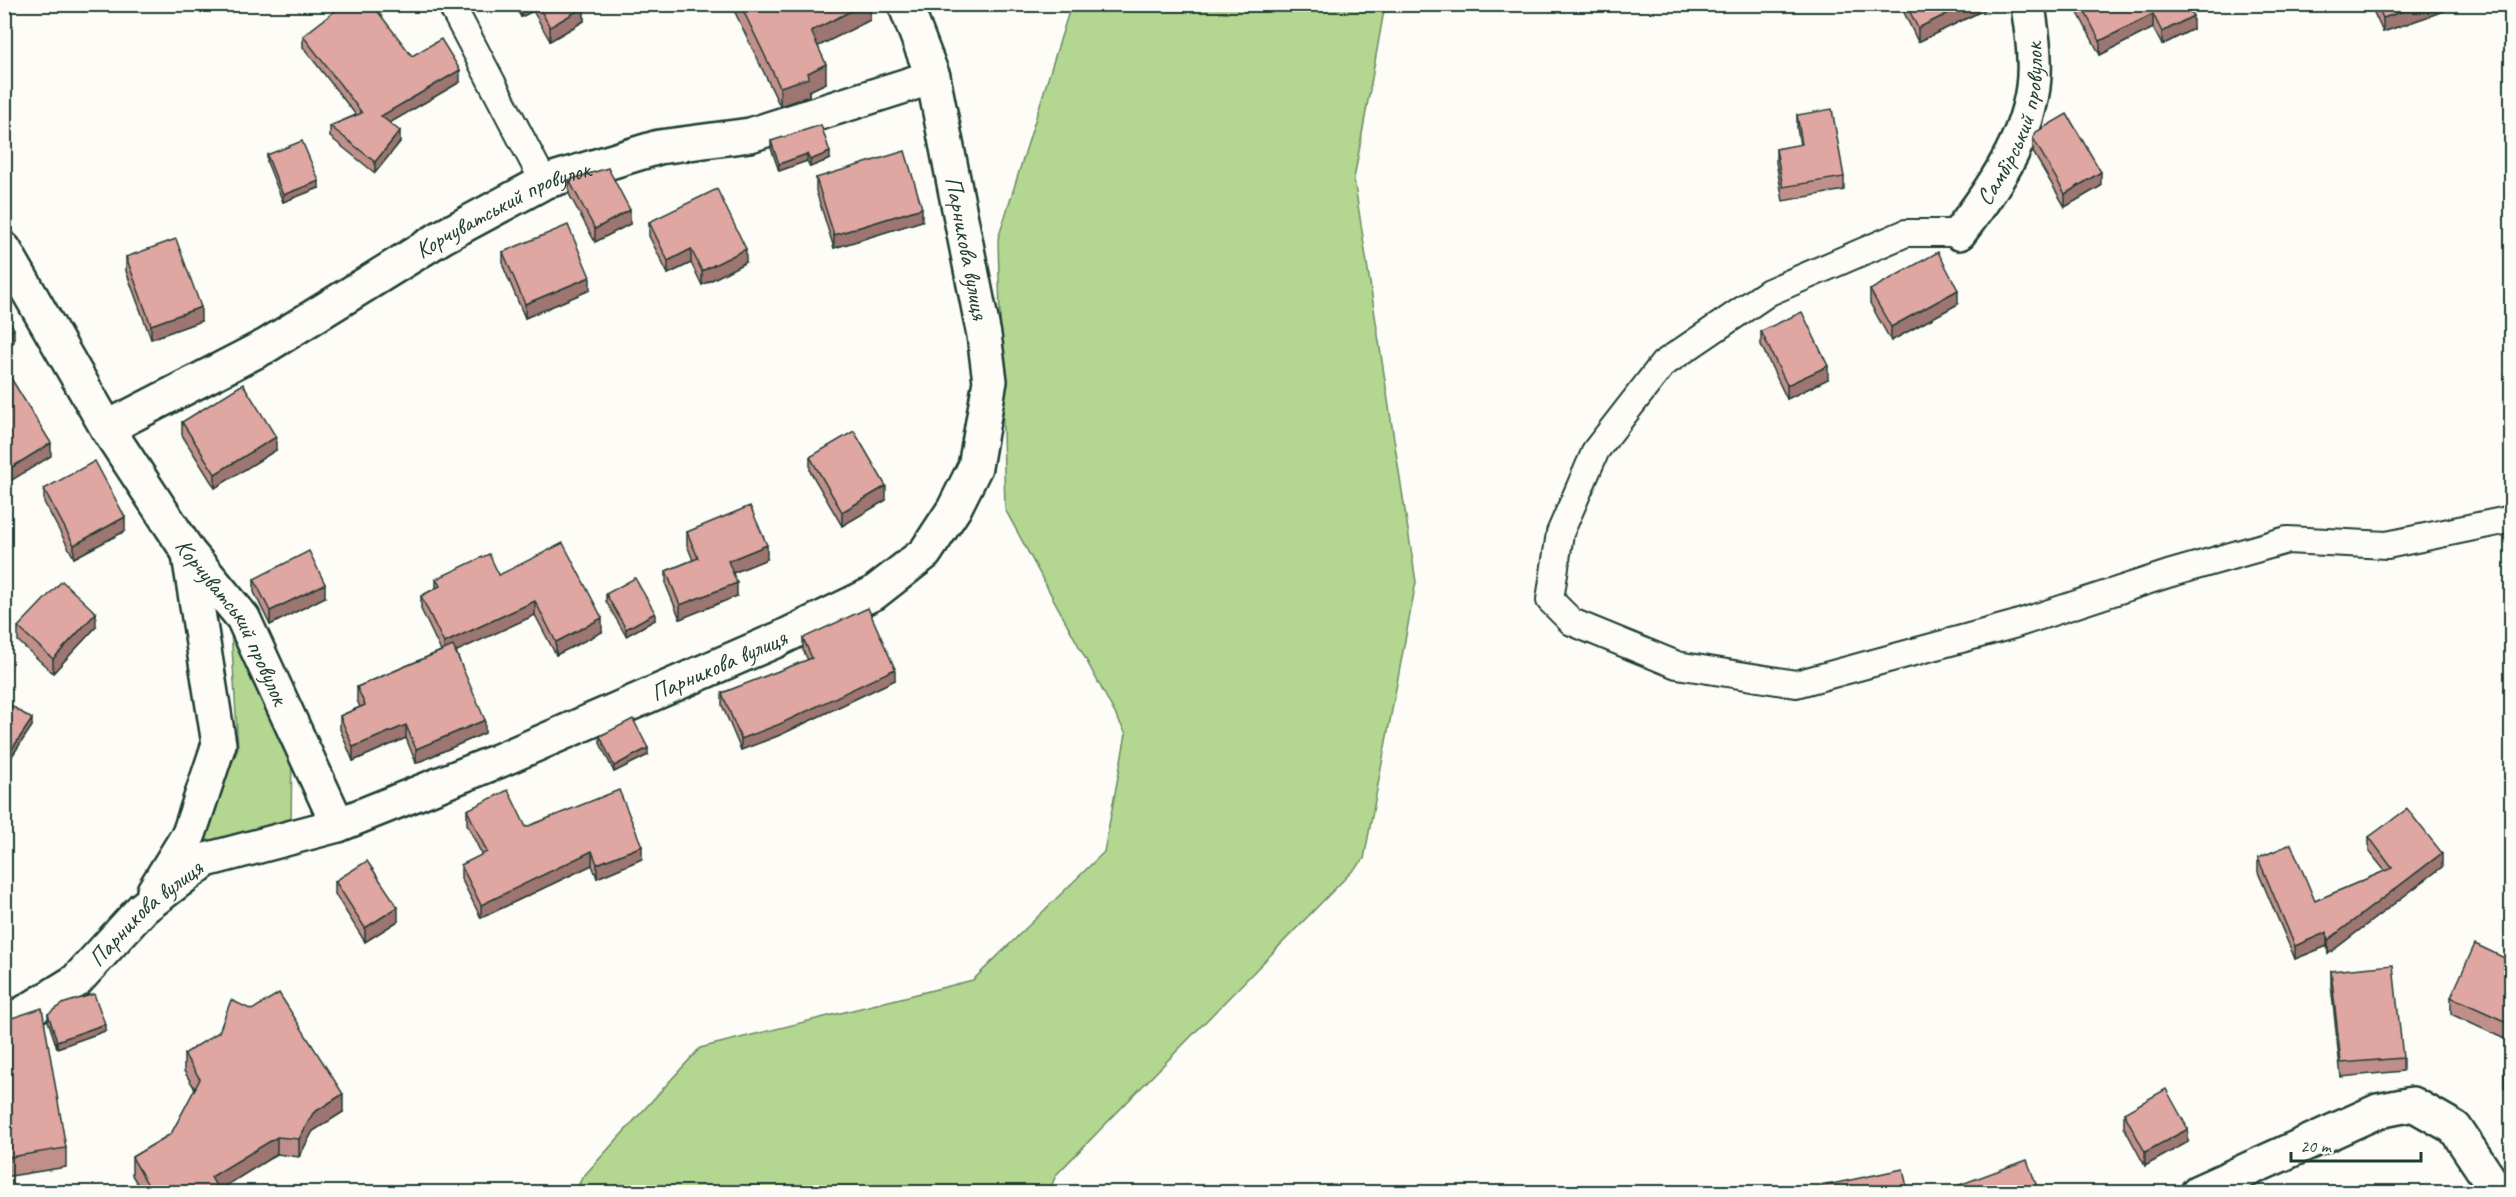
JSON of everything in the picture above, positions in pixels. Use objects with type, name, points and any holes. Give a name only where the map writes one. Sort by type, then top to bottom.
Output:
[{"type":"street","name":"Парникова вулиця","points":[[4,1020],[21,1015],[76,981],[143,908],[206,860],[338,825],[498,761],[777,640],[874,593],[925,553],[954,509],[975,467],[990,381],[984,335],[933,77],[904,4]]},
{"type":"street","name":"Самбірський провулок","points":[[1959,233],[1992,190],[2028,118],[2035,62],[2028,4]]},
{"type":"street","name":"Корчуватський провулок","points":[[107,428],[266,346],[441,237],[544,182],[659,147],[750,135],[933,77]]},
{"type":"street","name":"Корчуватський провулок","points":[[4,249],[107,428],[189,553],[243,618],[338,825]]},
{"type":"street","points":[[143,908],[189,834],[219,744],[189,553]]},
{"type":"street","points":[[2198,1192],[2378,1111],[2413,1104],[2455,1128],[2489,1179],[2493,1192]]},
{"type":"lane","points":[[451,4],[544,182]]},
{"type":"lane","points":[[1959,233],[1906,232],[1768,292],[1663,364],[1596,450],[1560,533],[1550,600],[1572,622],[1677,665],[1796,684],[2013,625],[2168,574],[2287,540],[2387,544],[2511,519]]},
{"type":"green space","points":[[1071,5],[1385,5],[1354,179],[1416,582],[1364,859],[1056,1175],[1049,1192],[575,1192],[582,1178],[700,1048],[973,980],[1104,852],[1126,734],[1005,509],[998,239]]},
{"type":"green space","points":[[230,613],[292,747],[291,825],[190,860],[238,749]]},
{"type":"building","points":[[344,4],[372,4],[412,56],[441,39],[460,70],[381,116],[400,131],[375,162],[330,126],[362,113],[303,36]]},
{"type":"building","points":[[537,4],[583,4],[584,7],[550,27]]},
{"type":"building","points":[[740,4],[865,4],[811,31],[826,64],[808,73],[809,78],[780,87]]},
{"type":"building","points":[[1906,4],[1967,4],[1918,28]]},
{"type":"building","points":[[2081,4],[2187,4],[2193,16],[2162,32],[2153,14],[2100,41]]},
{"type":"building","points":[[2377,4],[2423,4],[2383,18]]},
{"type":"building","points":[[1832,109],[1844,177],[1783,187],[1776,149],[1802,144],[1797,115]]},
{"type":"building","points":[[2067,114],[2101,172],[2065,194],[2033,138],[2036,132]]},
{"type":"building","points":[[821,125],[830,152],[810,160],[807,154],[779,164],[771,141]]},
{"type":"building","points":[[302,141],[319,181],[283,195],[267,155]]},
{"type":"building","points":[[905,151],[922,208],[834,235],[816,178]]},
{"type":"building","points":[[608,168],[630,210],[595,229],[569,180]]},
{"type":"building","points":[[717,189],[746,249],[702,271],[691,249],[668,261],[649,222]]},
{"type":"building","points":[[568,225],[590,277],[525,304],[503,252]]},
{"type":"building","points":[[176,239],[201,307],[151,325],[126,257]]},
{"type":"building","points":[[1938,252],[1958,290],[1891,327],[1870,290]]},
{"type":"building","points":[[1802,312],[1828,366],[1787,385],[1761,331]]},
{"type":"building","points":[[4,313],[14,329],[4,335]]},
{"type":"building","points":[[4,367],[51,443],[4,472]]},
{"type":"building","points":[[243,384],[276,437],[215,474],[182,422]]},
{"type":"building","points":[[854,431],[886,486],[842,512],[810,457]]},
{"type":"building","points":[[95,461],[125,517],[74,545],[44,489]]},
{"type":"building","points":[[750,506],[767,545],[728,561],[737,583],[680,605],[666,571],[698,558],[687,532]]},
{"type":"building","points":[[563,543],[602,618],[556,642],[535,601],[444,643],[421,596],[440,586],[436,579],[489,554],[499,575]]},
{"type":"building","points":[[309,551],[325,584],[270,611],[254,579]]},
{"type":"building","points":[[635,578],[655,613],[626,629],[606,594]]},
{"type":"building","points":[[62,581],[96,613],[53,659],[18,627]]},
{"type":"building","points":[[868,608],[895,669],[780,724],[741,739],[722,693],[812,658],[803,638]]},
{"type":"building","points":[[453,646],[485,720],[416,749],[406,725],[353,747],[340,716],[365,705],[357,687]]},
{"type":"building","points":[[4,701],[32,719],[10,752],[4,748]]},
{"type":"building","points":[[633,719],[648,748],[614,766],[600,736]]},
{"type":"building","points":[[508,790],[526,827],[619,790],[642,846],[597,864],[592,851],[481,905],[461,865],[487,852],[467,810]]},
{"type":"building","points":[[2407,809],[2442,853],[2328,940],[2327,932],[2295,946],[2258,858],[2291,844],[2315,901],[2392,868],[2369,837]]},
{"type":"building","points":[[367,861],[398,907],[365,928],[335,881]]},
{"type":"building","points":[[2475,944],[2511,961],[2511,1024],[2451,997]]},
{"type":"building","points":[[2393,965],[2403,1058],[2341,1063],[2331,971]]},
{"type":"building","points":[[279,993],[343,1094],[313,1113],[299,1139],[277,1137],[211,1177],[216,1186],[204,1192],[152,1192],[132,1157],[171,1134],[200,1079],[184,1054],[219,1032],[231,1000],[252,1010]]},
{"type":"building","points":[[94,994],[105,1024],[57,1041],[48,1014],[62,1004]]},
{"type":"building","points":[[42,1008],[66,1148],[4,1158],[4,1018],[9,1019]]},
{"type":"building","points":[[2511,1051],[2511,1072],[2504,1070]]},
{"type":"building","points":[[2166,1089],[2188,1129],[2145,1152],[2124,1113]]},
{"type":"building","points":[[2027,1160],[2039,1192],[1943,1191]]},
{"type":"building","points":[[1903,1169],[1908,1192],[1809,1192],[1808,1189]]}]
